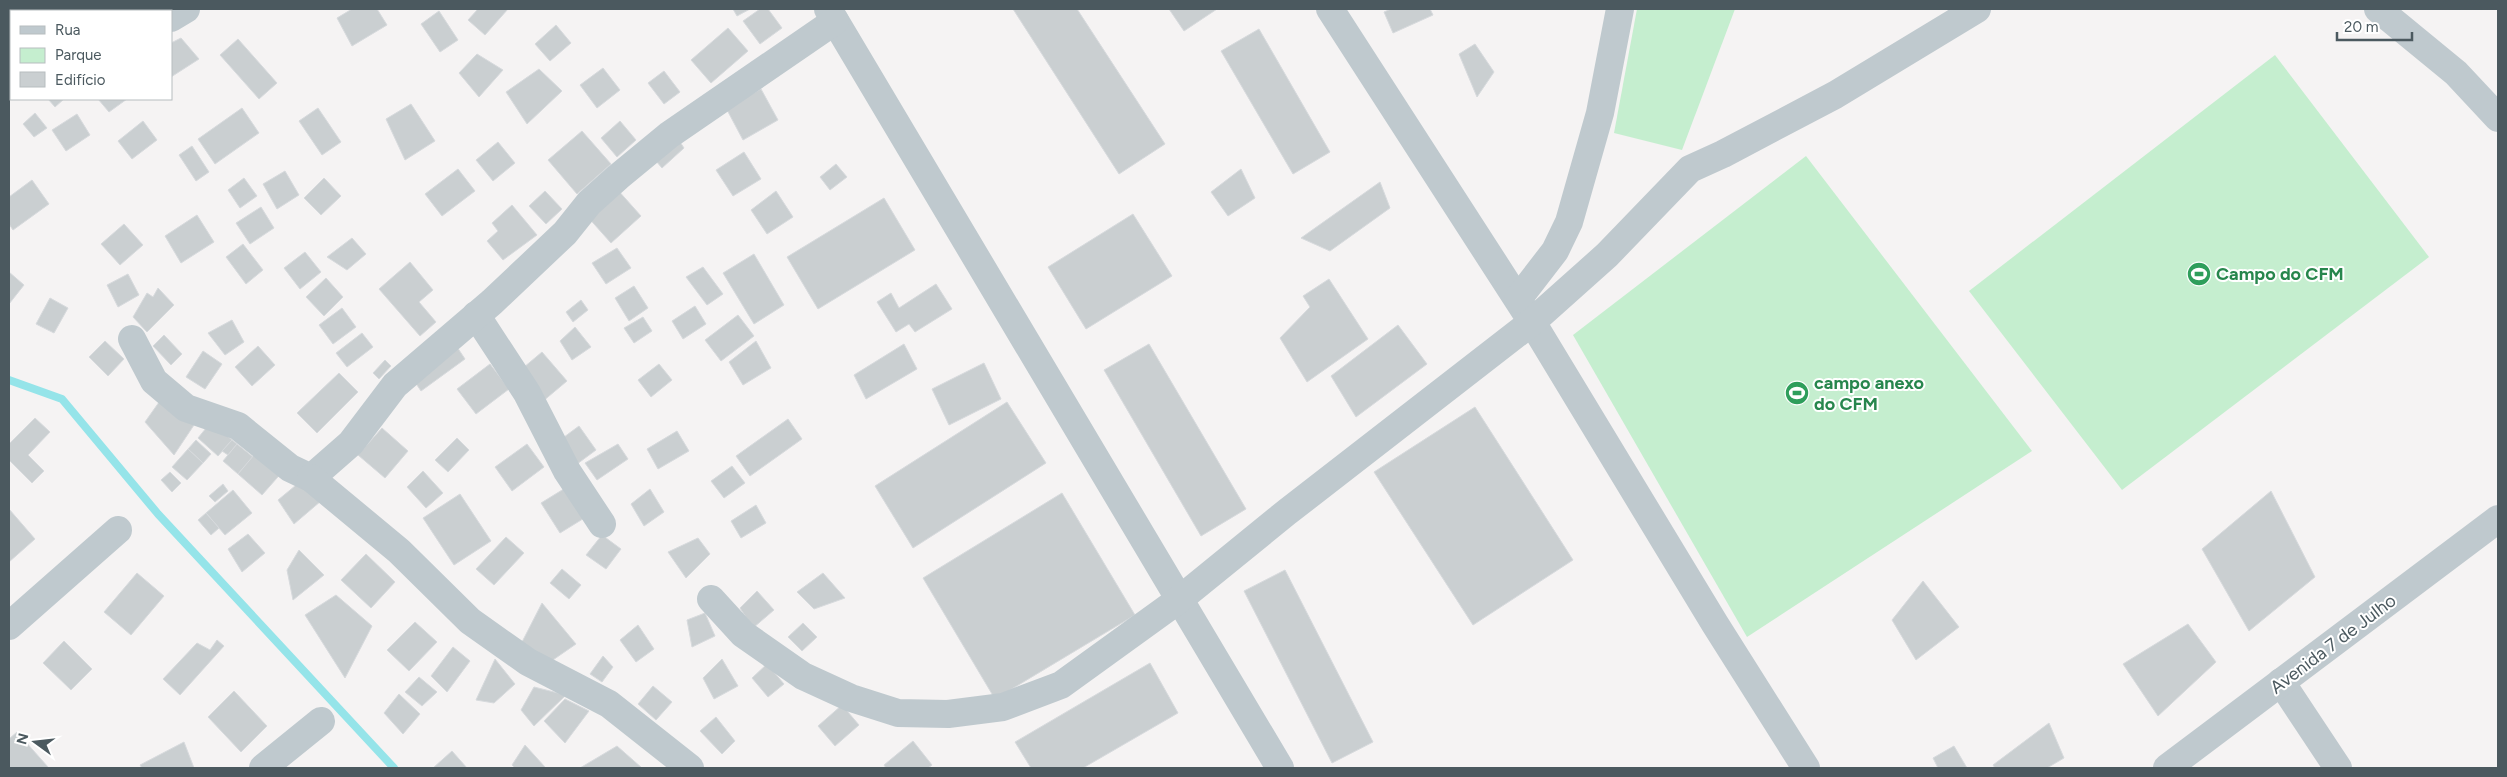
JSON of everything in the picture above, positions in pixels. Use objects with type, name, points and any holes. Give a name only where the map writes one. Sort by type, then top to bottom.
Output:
[{"type":"street","points":[[172,17],[186,9]]},
{"type":"street","points":[[1330,9],[1525,310],[1715,624],[1806,768]]},
{"type":"street","points":[[1525,310],[1569,222],[1600,112],[1620,9]]},
{"type":"street","points":[[711,599],[743,634],[803,676],[851,698],[898,713],[948,714],[1003,707],[1060,685],[1180,599],[1287,512],[1525,310],[1606,256],[1690,169],[1723,154],[1835,95],[1977,9]]},
{"type":"street","points":[[2378,9],[2456,73],[2498,118]]},
{"type":"street","points":[[311,478],[350,443],[395,385],[476,316],[565,234],[590,203],[669,135],[831,15],[1280,768]]},
{"type":"street","points":[[476,316],[526,393],[568,471],[602,524]]},
{"type":"street","points":[[132,339],[154,381],[180,403],[197,413],[238,426],[290,468],[311,478],[398,551],[470,621],[528,662],[610,704],[690,768]]},
{"type":"street","name":"Avenida 7 de Julho","points":[[2166,768],[2498,519]]},
{"type":"street","points":[[9,626],[118,530]]},
{"type":"street","points":[[2282,682],[2338,768]]},
{"type":"street","points":[[263,768],[321,721]]},
{"type":"green space","points":[[1637,9],[1735,9],[1682,150],[1614,133]]},
{"type":"green space","name":"Campo do CFM","points":[[2275,55],[2429,257],[2122,490],[1969,291]]},
{"type":"green space","name":"campo anexo do CFM","points":[[1806,156],[2032,451],[1747,637],[1573,335]]},
{"type":"building","points":[[352,9],[377,9],[387,25],[352,46],[337,18]]},
{"type":"building","points":[[478,9],[508,9],[485,35],[468,20]]},
{"type":"building","points":[[733,9],[750,9],[737,16]]},
{"type":"building","points":[[760,9],[768,9],[782,28],[760,44],[743,21]]},
{"type":"building","points":[[1013,9],[1077,9],[1165,144],[1119,174]]},
{"type":"building","points":[[1169,9],[1217,9],[1184,31]]},
{"type":"building","points":[[1391,9],[1430,9],[1433,15],[1393,33],[1384,12]]},
{"type":"building","points":[[439,11],[458,40],[440,52],[421,24]]},
{"type":"building","points":[[556,25],[571,43],[550,61],[535,44]]},
{"type":"building","points":[[728,28],[748,51],[711,83],[691,60]]},
{"type":"building","points":[[1259,29],[1330,152],[1293,174],[1221,51]]},
{"type":"building","points":[[181,38],[199,59],[172,76],[172,42]]},
{"type":"building","points":[[238,39],[277,83],[259,99],[220,55]]},
{"type":"building","points":[[10,40],[9,64],[9,41]]},
{"type":"building","points":[[1475,44],[1494,72],[1477,97],[1459,54]]},
{"type":"building","points":[[477,54],[503,70],[479,97],[459,73]]},
{"type":"building","points":[[603,68],[620,90],[597,108],[580,85]]},
{"type":"building","points":[[539,69],[562,91],[527,124],[506,92]]},
{"type":"building","points":[[664,71],[680,92],[664,104],[648,83]]},
{"type":"building","points":[[761,89],[778,120],[743,140],[726,108]]},
{"type":"building","points":[[49,100],[63,100],[55,107]]},
{"type":"building","points":[[99,100],[126,100],[109,112]]},
{"type":"building","points":[[411,104],[435,141],[405,160],[386,119]]},
{"type":"building","points":[[242,108],[259,133],[215,164],[198,139]]},
{"type":"building","points":[[318,108],[341,142],[322,155],[299,121]]},
{"type":"building","points":[[35,113],[47,128],[34,137],[23,124]]},
{"type":"building","points":[[77,114],[90,135],[66,151],[52,130]]},
{"type":"building","points":[[143,121],[157,140],[132,159],[118,141]]},
{"type":"building","points":[[620,121],[636,140],[617,157],[601,138]]},
{"type":"building","points":[[582,131],[611,164],[577,194],[548,160]]},
{"type":"building","points":[[498,142],[515,163],[493,181],[476,160]]},
{"type":"building","points":[[680,142],[684,148],[662,168],[656,161]]},
{"type":"building","points":[[192,146],[209,172],[196,181],[179,155]]},
{"type":"building","points":[[744,152],[761,179],[733,196],[716,170]]},
{"type":"building","points":[[836,164],[847,177],[830,190],[820,177]]},
{"type":"building","points":[[458,169],[475,191],[442,216],[425,194]]},
{"type":"building","points":[[1241,169],[1255,198],[1228,216],[1211,192]]},
{"type":"building","points":[[285,171],[299,195],[277,209],[263,184]]},
{"type":"building","points":[[244,178],[257,196],[240,208],[228,190]]},
{"type":"building","points":[[324,178],[341,196],[321,215],[304,198]]},
{"type":"building","points":[[32,180],[49,204],[13,230],[9,224],[9,197]]},
{"type":"building","points":[[1380,182],[1390,208],[1330,251],[1301,238]]},
{"type":"building","points":[[616,188],[641,216],[611,243],[586,215]]},
{"type":"building","points":[[545,191],[562,209],[546,224],[529,206]]},
{"type":"building","points":[[776,191],[793,217],[767,234],[751,210]]},
{"type":"building","points":[[884,198],[915,250],[818,309],[787,257]]},
{"type":"building","points":[[512,205],[537,235],[503,260],[487,241],[498,231],[492,223]]},
{"type":"building","points":[[261,207],[274,228],[250,244],[236,223]]},
{"type":"building","points":[[1133,214],[1172,276],[1086,329],[1048,267]]},
{"type":"building","points":[[197,215],[214,242],[181,263],[165,236]]},
{"type":"building","points":[[124,224],[143,245],[120,265],[101,244]]},
{"type":"building","points":[[352,238],[366,254],[347,270],[327,257]]},
{"type":"building","points":[[243,244],[263,270],[246,284],[226,257]]},
{"type":"building","points":[[617,248],[631,268],[606,284],[592,263]]},
{"type":"building","points":[[305,252],[321,272],[300,289],[284,268]]},
{"type":"building","points":[[754,254],[784,305],[754,324],[723,273]]},
{"type":"building","points":[[410,262],[433,290],[419,302],[436,322],[420,336],[379,289]]},
{"type":"building","points":[[703,267],[723,294],[707,305],[686,277]]},
{"type":"building","points":[[9,272],[24,285],[9,304]]},
{"type":"building","points":[[128,274],[139,295],[118,307],[107,285]]},
{"type":"building","points":[[326,278],[343,297],[324,316],[306,297]]},
{"type":"building","points":[[1329,279],[1368,339],[1307,382],[1280,338],[1310,307],[1303,296]]},
{"type":"building","points":[[936,284],[952,309],[915,332],[909,324],[896,332],[877,302],[891,293],[899,308]]},
{"type":"building","points":[[634,286],[648,308],[629,321],[615,298]]},
{"type":"building","points":[[158,288],[174,305],[147,332],[133,317],[147,293],[153,297]]},
{"type":"building","points":[[50,298],[68,308],[54,333],[36,324]]},
{"type":"building","points":[[581,300],[588,310],[573,322],[566,312]]},
{"type":"building","points":[[695,306],[706,324],[683,339],[672,321]]},
{"type":"building","points":[[342,308],[356,327],[333,344],[319,325]]},
{"type":"building","points":[[738,315],[754,336],[721,361],[705,340]]},
{"type":"building","points":[[643,317],[652,331],[634,343],[624,328]]},
{"type":"building","points":[[232,320],[244,342],[225,355],[208,333]]},
{"type":"building","points":[[1398,325],[1427,364],[1356,417],[1331,376]]},
{"type":"building","points":[[575,327],[591,347],[572,360],[560,341]]},
{"type":"building","points":[[362,333],[373,347],[347,367],[336,353]]},
{"type":"building","points":[[164,335],[182,354],[171,365],[153,346]]},
{"type":"building","points":[[105,341],[124,359],[108,376],[89,357]]},
{"type":"building","points":[[756,341],[771,368],[743,385],[729,362]]},
{"type":"building","points":[[904,344],[917,369],[866,399],[854,375]]},
{"type":"building","points":[[1149,344],[1246,509],[1201,536],[1104,370]]},
{"type":"building","points":[[258,346],[275,365],[252,386],[235,367]]},
{"type":"building","points":[[457,347],[465,359],[421,391],[413,379]]},
{"type":"building","points":[[203,351],[222,364],[205,389],[186,377]]},
{"type":"building","points":[[542,352],[567,381],[542,402],[517,373]]},
{"type":"building","points":[[385,360],[391,366],[379,379],[373,373]]},
{"type":"building","points":[[984,363],[1001,399],[949,425],[932,389]]},
{"type":"building","points":[[490,364],[509,389],[476,414],[457,389]]},
{"type":"building","points":[[659,364],[672,380],[651,397],[638,380]]},
{"type":"building","points":[[339,373],[358,392],[317,433],[297,413]]},
{"type":"building","points":[[162,398],[196,422],[174,455],[145,422]]},
{"type":"building","points":[[1007,402],[1046,463],[913,548],[875,486]]},
{"type":"building","points":[[1475,407],[1573,560],[1473,625],[1374,472]]},
{"type":"building","points":[[35,418],[50,432],[28,455],[44,471],[32,483],[9,460],[9,444]]},
{"type":"building","points":[[788,419],[802,439],[750,476],[736,456]]},
{"type":"building","points":[[211,422],[232,440],[218,456],[198,438]]},
{"type":"building","points":[[579,426],[596,450],[573,467],[556,443]]},
{"type":"building","points":[[382,428],[408,451],[385,478],[358,455]]},
{"type":"building","points":[[677,431],[689,451],[658,469],[647,449]]},
{"type":"building","points":[[457,438],[469,450],[448,472],[435,460]]},
{"type":"building","points":[[196,440],[211,454],[203,463],[188,449]]},
{"type":"building","points":[[232,440],[237,444],[228,455],[222,451]]},
{"type":"building","points":[[237,444],[253,457],[238,474],[223,461]]},
{"type":"building","points":[[527,444],[544,467],[512,491],[495,467]]},
{"type":"building","points":[[618,444],[628,459],[597,480],[585,463]]},
{"type":"building","points":[[188,449],[203,463],[187,480],[172,467]]},
{"type":"building","points":[[259,449],[284,470],[262,495],[238,474]]},
{"type":"building","points":[[732,466],[745,483],[724,498],[711,481]]},
{"type":"building","points":[[423,471],[443,493],[426,508],[407,487]]},
{"type":"building","points":[[170,472],[181,483],[172,492],[161,480]]},
{"type":"building","points":[[301,481],[321,501],[294,524],[278,500]]},
{"type":"building","points":[[223,484],[228,491],[215,502],[209,496]]},
{"type":"building","points":[[567,487],[586,517],[560,533],[541,503]]},
{"type":"building","points":[[650,489],[664,512],[644,526],[631,504]]},
{"type":"building","points":[[233,490],[252,513],[225,535],[206,513]]},
{"type":"building","points":[[2271,491],[2315,577],[2249,631],[2202,549]]},
{"type":"building","points":[[1062,493],[1135,615],[995,699],[923,578]]},
{"type":"building","points":[[460,494],[491,541],[454,565],[423,518]]},
{"type":"building","points":[[756,505],[766,523],[741,538],[731,521]]},
{"type":"building","points":[[9,509],[35,539],[9,562]]},
{"type":"building","points":[[206,513],[219,528],[211,535],[198,520]]},
{"type":"building","points":[[248,534],[265,553],[242,572],[228,549]]},
{"type":"building","points":[[602,535],[621,549],[606,569],[586,555]]},
{"type":"building","points":[[506,537],[524,553],[494,585],[476,569]]},
{"type":"building","points":[[698,538],[710,554],[686,578],[668,552]]},
{"type":"building","points":[[299,550],[324,575],[293,600],[287,570]]},
{"type":"building","points":[[366,554],[395,582],[371,608],[341,580]]},
{"type":"building","points":[[562,569],[581,585],[569,599],[550,583]]},
{"type":"building","points":[[1285,570],[1373,742],[1332,763],[1244,591]]},
{"type":"building","points":[[137,573],[164,596],[131,635],[104,612]]},
{"type":"building","points":[[823,573],[845,598],[814,609],[797,592]]},
{"type":"building","points":[[1923,581],[1959,627],[1916,660],[1892,620]]},
{"type":"building","points":[[757,591],[774,610],[753,628],[740,608]]},
{"type":"building","points":[[336,595],[372,626],[345,678],[305,615]]},
{"type":"building","points":[[542,603],[576,644],[550,662],[521,644]]},
{"type":"building","points":[[705,613],[715,636],[692,647],[687,620]]},
{"type":"building","points":[[415,622],[437,642],[409,671],[387,650]]},
{"type":"building","points":[[803,623],[817,637],[802,651],[788,637]]},
{"type":"building","points":[[2188,624],[2216,662],[2158,716],[2123,664]]},
{"type":"building","points":[[638,625],[654,649],[636,662],[620,640]]},
{"type":"building","points":[[217,640],[224,646],[180,695],[163,679],[197,643],[210,650]]},
{"type":"building","points":[[64,641],[92,669],[71,690],[43,663]]},
{"type":"building","points":[[453,647],[470,661],[447,692],[431,676]]},
{"type":"building","points":[[603,656],[613,667],[602,682],[590,674]]},
{"type":"building","points":[[495,659],[515,684],[494,703],[476,700]]},
{"type":"building","points":[[722,659],[738,686],[714,699],[703,678]]},
{"type":"building","points":[[1150,663],[1178,713],[1083,768],[1031,768],[1015,742]]},
{"type":"building","points":[[767,664],[784,684],[768,697],[752,678]]},
{"type":"building","points":[[419,677],[437,692],[422,706],[405,692]]},
{"type":"building","points":[[653,686],[672,702],[656,720],[638,704]]},
{"type":"building","points":[[534,687],[566,695],[534,726],[521,710]]},
{"type":"building","points":[[234,691],[267,726],[241,752],[208,717]]},
{"type":"building","points":[[399,694],[420,714],[403,734],[384,713]]},
{"type":"building","points":[[565,699],[589,711],[565,743],[544,721]]},
{"type":"building","points":[[842,705],[859,725],[835,746],[818,726]]},
{"type":"building","points":[[716,717],[735,741],[722,754],[700,731]]},
{"type":"building","points":[[2049,723],[2064,758],[2047,768],[1995,768],[1993,765]]},
{"type":"building","points":[[17,732],[47,768],[9,768],[9,739]]},
{"type":"building","points":[[913,741],[932,765],[928,768],[886,768],[884,765]]},
{"type":"building","points":[[184,742],[194,768],[142,768],[140,765]]},
{"type":"building","points":[[525,745],[545,767],[515,768],[512,765]]},
{"type":"building","points":[[617,746],[642,768],[580,768]]},
{"type":"building","points":[[1954,746],[1967,768],[1938,768],[1933,758]]},
{"type":"building","points":[[452,751],[467,768],[433,768]]},
{"type":"waterway","points":[[9,380],[62,399],[158,514],[394,768]]},
{"type":"place","name":"Campo do CFM","points":[[2199,274]]},
{"type":"place","name":"campo anexo do CFM","points":[[1797,393]]}]
